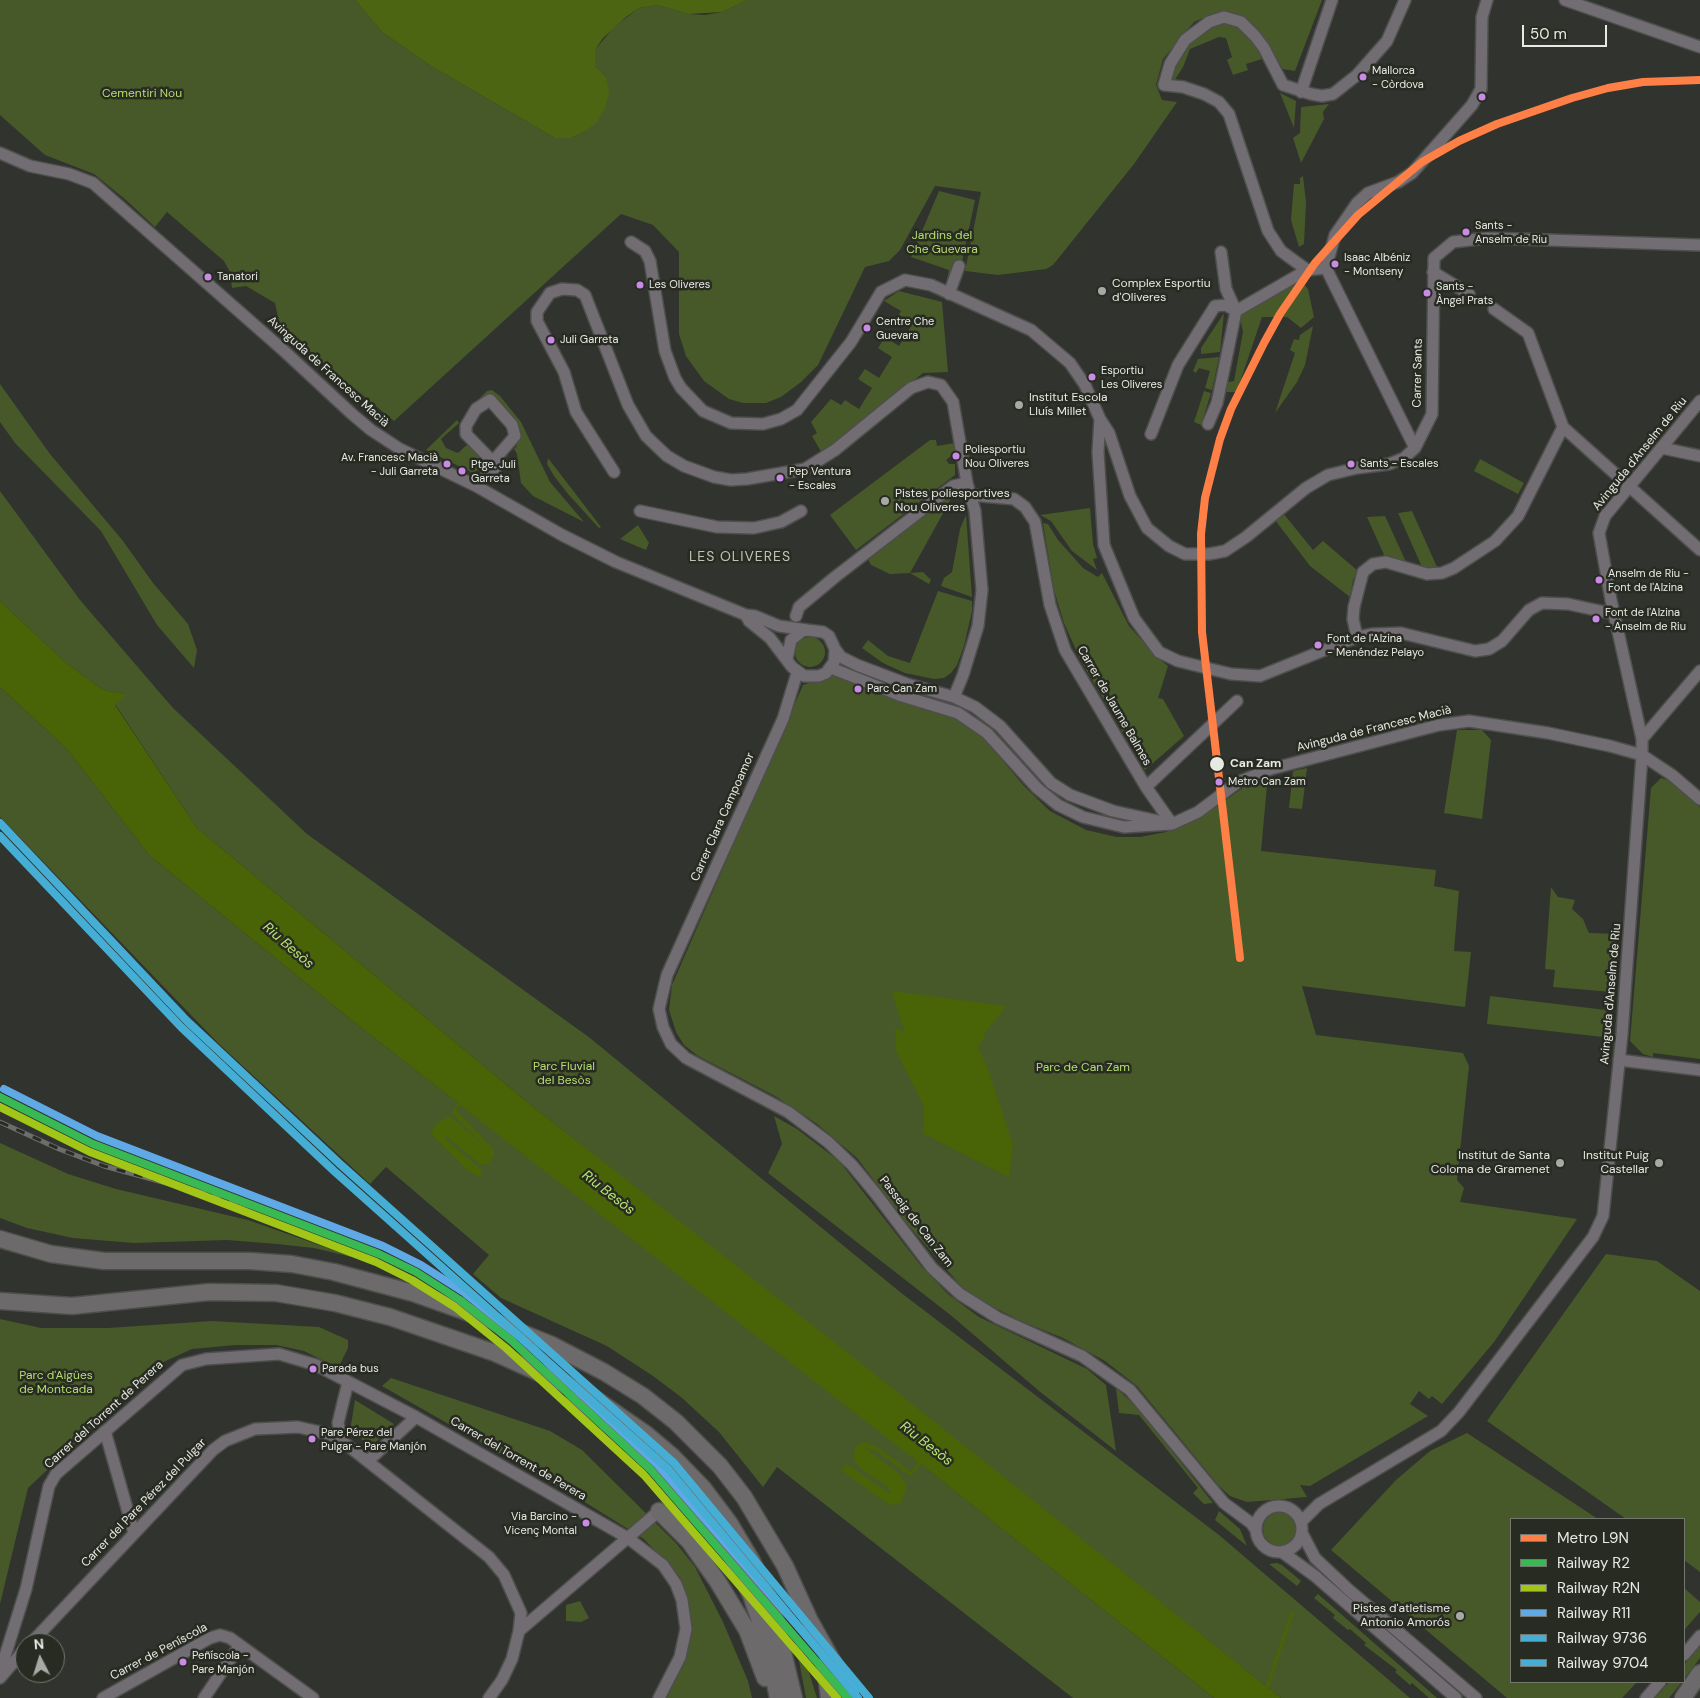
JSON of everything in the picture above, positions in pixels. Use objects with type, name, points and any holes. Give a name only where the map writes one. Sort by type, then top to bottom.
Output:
[{"type":"highway","points":[[0,1239],[51,1254],[104,1261],[250,1261],[313,1268],[378,1283],[495,1322],[552,1345],[604,1372],[643,1396],[676,1422],[711,1456],[756,1514],[785,1566],[810,1621],[833,1662],[847,1698]]},
{"type":"highway","points":[[0,1301],[72,1306],[209,1292],[276,1293],[335,1303],[390,1317],[495,1353],[591,1396],[646,1434],[689,1472],[741,1541],[763,1586],[779,1630],[794,1698]]},
{"type":"highway","points":[[560,1382],[600,1418],[670,1474],[715,1529],[728,1548],[751,1595],[765,1635],[778,1698]]},
{"type":"highway","points":[[659,1511],[706,1562],[734,1607],[754,1646],[770,1698]]},
{"type":"highway","points":[[810,1621],[838,1698]]},
{"type":"highway","points":[[825,1665],[829,1698]]},
{"type":"highway","points":[[1683,1698],[1700,1673]]},
{"type":"highway","points":[[1696,1698],[1700,1694]]},
{"type":"street","points":[[1301,92],[1332,0]]},
{"type":"street","points":[[1307,270],[1281,250],[1268,231],[1229,114],[1219,102],[1204,94],[1183,87],[1164,85],[1170,64],[1185,40],[1209,22],[1224,17],[1241,22],[1264,48],[1283,85],[1301,92],[1322,96],[1333,94],[1357,75],[1387,41],[1405,0]]},
{"type":"street","points":[[1415,448],[1326,268],[1335,235],[1357,203],[1368,193],[1398,182],[1412,173],[1472,105],[1481,89],[1482,17],[1487,0]]},
{"type":"street","points":[[1565,0],[1700,47]]},
{"type":"street","name":"Avinguda de Francesc Macià","points":[[0,154],[30,166],[93,183],[371,430],[400,449],[476,486],[591,550],[746,615],[755,616],[779,626],[807,630]]},
{"type":"street","name":"Carrer Sants","points":[[631,242],[645,251],[650,261],[665,351],[681,388],[710,416],[743,425],[774,422],[797,410],[851,342],[881,292],[906,280],[930,285],[1031,330],[1070,363],[1085,384],[1100,419],[1109,433],[1138,513],[1147,528],[1169,546],[1191,555],[1225,551],[1246,537],[1306,488],[1328,475],[1357,468],[1389,464],[1404,458],[1415,448],[1432,414],[1434,258],[1453,242],[1467,239],[1700,244]]},
{"type":"street","points":[[1208,424],[1217,403],[1236,311],[1226,289],[1221,252]]},
{"type":"street","points":[[949,294],[959,266]]},
{"type":"street","points":[[1236,311],[1307,270],[1326,268]]},
{"type":"street","points":[[1433,272],[1469,294]]},
{"type":"street","points":[[614,472],[576,412],[564,372],[537,321],[537,312],[550,293],[562,288],[577,290],[585,295],[632,413],[650,440],[667,456],[699,472],[731,480],[764,477],[805,469],[835,450],[911,388],[928,382],[941,385],[953,402],[967,483],[975,511],[981,609],[963,675],[954,697]]},
{"type":"street","points":[[1151,434],[1178,365],[1215,306],[1226,305],[1236,311]]},
{"type":"street","points":[[1494,309],[1528,333],[1562,427],[1700,550]]},
{"type":"street","points":[[490,400],[512,425],[516,436],[495,459],[497,466],[466,434],[466,426],[476,409],[490,400]]},
{"type":"street","name":"Avinguda d'Anselm de Riu","points":[[1300,1523],[1319,1504],[1441,1431],[1459,1412],[1593,1237],[1603,1216],[1619,1060],[1642,739],[1614,614],[1599,533],[1605,516],[1700,401]]},
{"type":"street","points":[[1100,419],[1098,452],[1104,546],[1134,618],[1159,652],[1196,667],[1231,674],[1260,676],[1357,637],[1386,633],[1401,634],[1474,651],[1489,649],[1502,641],[1529,610],[1542,603],[1568,604],[1614,614]]},
{"type":"street","points":[[1357,637],[1354,607],[1363,572],[1373,564],[1386,562],[1427,574],[1442,574],[1495,541],[1518,516],[1562,427]]},
{"type":"street","points":[[1662,448],[1700,456]]},
{"type":"street","points":[[476,486],[497,466]]},
{"type":"street","points":[[796,616],[798,606],[835,577],[953,486],[967,483]]},
{"type":"street","name":"Carrer de Jaume Balmes","points":[[971,495],[1014,499],[1025,507],[1035,522],[1050,606],[1065,650],[1146,787],[1172,824]]},
{"type":"street","points":[[640,511],[716,527],[754,528],[781,522],[801,511]]},
{"type":"street","name":"Avinguda de Francesc Macià","points":[[746,615],[749,621],[770,638],[787,659]]},
{"type":"street","points":[[835,649],[831,668],[819,676],[804,676],[797,673],[787,659],[791,640],[802,631],[823,632],[829,636],[841,657],[857,665],[907,684],[954,697],[975,707],[1000,726],[1042,775],[1060,790],[1113,811],[1172,824]]},
{"type":"street","name":"Avinguda de Francesc Macià","points":[[831,668],[900,695],[949,709],[967,718],[997,742],[1037,788],[1070,811],[1097,821],[1124,827],[1172,824],[1198,812],[1238,782],[1254,774],[1454,722],[1485,722],[1610,746],[1642,755],[1672,775],[1700,798]]},
{"type":"street","points":[[1642,739],[1700,671]]},
{"type":"street","name":"Carrer Clara Campoamor","points":[[668,971],[782,719],[797,673]]},
{"type":"street","points":[[1146,787],[1237,701]]},
{"type":"street","name":"Passeig de Can Zam","points":[[668,971],[662,989],[659,1009],[663,1027],[672,1044],[686,1058],[788,1112],[828,1142],[852,1165],[932,1268],[960,1294],[998,1318],[1082,1356],[1130,1390],[1158,1420],[1224,1503],[1256,1530]]},
{"type":"street","points":[[1619,1060],[1700,1070]]},
{"type":"street","name":"Carrer del Torrent de Perera","points":[[3,1675],[5,1656],[26,1590],[51,1481],[61,1469],[172,1372],[192,1361],[279,1354],[303,1360],[416,1417],[628,1538],[654,1557],[670,1574],[682,1600],[686,1629],[680,1657],[659,1698]]},
{"type":"street","points":[[342,1441],[338,1423],[348,1382]]},
{"type":"street","points":[[368,1461],[416,1417]]},
{"type":"street","name":"Carrer del Pare Pérez del Pulgar","points":[[40,1633],[201,1460],[225,1441],[241,1433],[270,1427],[298,1427],[328,1434],[342,1441],[489,1557],[504,1575],[520,1613],[520,1631],[509,1666],[489,1698]]},
{"type":"street","points":[[105,1432],[134,1533]]},
{"type":"street","points":[[1456,1698],[1315,1576],[1282,1552],[1273,1551],[1264,1546],[1256,1530],[1260,1515],[1270,1508],[1283,1506],[1300,1523],[1315,1558],[1349,1590],[1476,1698]]},
{"type":"street","points":[[520,1631],[659,1511]]},
{"type":"street","points":[[1282,1552],[1296,1545],[1300,1523]]},
{"type":"street","name":"Carrer de Peníscola","points":[[103,1698],[210,1638],[220,1636],[230,1638],[240,1645]]},
{"type":"street","points":[[1685,1654],[1700,1636]]},
{"type":"street","points":[[204,1698],[240,1645],[313,1698]]},
{"type":"street","points":[[9,1646],[15,1648]]},
{"type":"street","points":[[3,1675],[15,1661]]},
{"type":"street","points":[[1646,1698],[1659,1683]]},
{"type":"green space","name":"Cementiri Nou","points":[[0,0],[355,0],[382,32],[431,66],[555,138],[571,138],[586,131],[606,77],[595,66],[595,50],[614,27],[639,8],[657,5],[688,14],[705,15],[722,12],[747,0],[1322,0],[1295,71],[1283,69],[1259,30],[1244,19],[1217,12],[1194,22],[1163,59],[1156,85],[1162,100],[1177,102],[1134,164],[1053,265],[1046,269],[998,275],[965,271],[981,192],[935,186],[900,250],[889,261],[865,267],[818,365],[801,382],[781,397],[766,403],[743,403],[729,399],[704,381],[686,356],[679,334],[679,252],[653,225],[621,214],[394,421],[280,327],[275,303],[246,286],[232,288],[230,272],[224,261],[167,212],[155,227],[94,174],[45,155],[0,115]]},
{"type":"green space","points":[[1233,22],[1254,44],[1262,59],[1246,64],[1248,70],[1233,75],[1227,60],[1232,57],[1226,38],[1219,37],[1190,49],[1183,67],[1174,81],[1171,80],[1178,55],[1189,43],[1214,24]]},
{"type":"green space","points":[[1280,93],[1296,101],[1294,128]]},
{"type":"green space","points":[[1329,104],[1323,112],[1324,119],[1301,163],[1293,138],[1300,133],[1301,107]]},
{"type":"green space","points":[[1303,176],[1306,202],[1304,244],[1299,247],[1291,220],[1294,184],[1300,184],[1300,178]]},
{"type":"green space","name":"Jardins del Che Guevara","points":[[939,191],[975,200],[960,271],[950,282],[947,280],[949,270],[911,257]]},
{"type":"green space","points":[[1297,282],[1302,282],[1308,289],[1314,317],[1301,328],[1287,317],[1262,317],[1238,388],[1235,392],[1226,392],[1228,382],[1234,381],[1243,332],[1241,314]]},
{"type":"green space","points":[[899,291],[942,302],[948,372],[923,373],[823,455],[812,436],[817,433],[811,422],[831,399],[841,405],[845,400],[859,409],[872,388],[858,379],[865,369],[879,378],[892,357],[878,348],[885,337],[899,346],[912,325],[898,316],[901,311],[884,301]]},
{"type":"green space","points":[[1224,313],[1220,352],[1201,354],[1201,348]]},
{"type":"green space","points":[[1313,326],[1305,365],[1297,382],[1275,413],[1295,353],[1290,350],[1294,339],[1299,340],[1300,335]]},
{"type":"green space","points":[[1219,357],[1212,390],[1205,388],[1210,371],[1199,368],[1196,373],[1193,371],[1198,359]]},
{"type":"green space","points":[[0,384],[50,454],[123,541],[153,583],[188,624],[197,650],[194,668],[157,625],[101,531],[15,443],[0,422]]},
{"type":"green space","points":[[492,390],[500,396],[521,422],[550,482],[584,522],[533,496],[521,483],[517,454],[514,449],[517,446],[515,442],[515,420],[494,399],[480,398],[487,391]]},
{"type":"green space","points":[[1204,391],[1211,393],[1201,425],[1194,422]]},
{"type":"green space","points":[[457,420],[459,423],[441,439],[446,448],[458,453],[469,443],[484,458],[486,465],[473,473],[426,450]]},
{"type":"green space","name":"Pistes poliesportives Nou Oliveres","points":[[930,440],[936,440],[937,446],[955,443],[955,453],[946,460],[949,464],[955,464],[955,475],[856,550],[830,515]]},
{"type":"green space","points":[[548,458],[601,527],[599,528],[554,476],[547,464]]},
{"type":"green space","points":[[1480,459],[1524,483],[1518,494],[1474,471]]},
{"type":"green space","name":"Parc Fluvial del Besòs","points":[[0,491],[80,600],[173,708],[307,834],[590,1038],[900,1292],[1219,1535],[1410,1698],[1281,1698],[532,1106],[197,828],[115,704],[125,694],[103,690],[65,662],[0,601]]},
{"type":"green space","points":[[952,497],[910,573],[890,574],[871,565],[868,559],[947,498]]},
{"type":"green space","points":[[1090,508],[1093,544],[1097,558],[1093,559],[1097,570],[1072,551],[1051,521],[1040,515]]},
{"type":"green space","points":[[1412,511],[1437,567],[1422,567],[1398,513]]},
{"type":"green space","points":[[1283,513],[1313,550],[1323,541],[1358,571],[1353,580],[1350,597],[1310,566],[1275,520]]},
{"type":"green space","points":[[966,515],[972,597],[941,586],[944,578],[952,572],[960,529]]},
{"type":"green space","points":[[1385,516],[1406,562],[1385,557],[1367,517]]},
{"type":"green space","points":[[1043,523],[1048,524],[1058,540],[1083,568],[1098,577],[1102,573],[1129,626],[1157,657],[1168,666],[1158,698],[1163,699],[1184,736],[1145,770],[1081,661],[1064,623],[1054,590]]},
{"type":"green space","points":[[638,525],[649,543],[646,550],[620,539]]},
{"type":"green space","points":[[923,572],[931,580],[929,584],[910,573]]},
{"type":"green space","points":[[938,591],[972,601],[972,611],[964,646],[957,665],[951,673],[944,678],[934,679],[905,673],[883,663],[862,648],[868,640],[888,656],[910,663]]},
{"type":"green space","points":[[810,637],[821,641],[825,652],[821,663],[810,667],[799,663],[795,652],[799,641]]},
{"type":"green space","name":"Parc de Can Zam","points":[[833,675],[952,716],[973,729],[987,742],[1025,787],[1050,811],[1086,830],[1117,837],[1140,837],[1166,832],[1208,812],[1253,781],[1268,775],[1261,851],[1436,870],[1434,886],[1459,891],[1454,951],[1471,952],[1465,1007],[1302,986],[1316,1035],[1463,1053],[1469,1066],[1457,1180],[1464,1188],[1460,1202],[1577,1219],[1494,1342],[1442,1404],[1432,1396],[1429,1399],[1419,1391],[1410,1404],[1428,1416],[1310,1486],[1300,1485],[1307,1497],[1247,1502],[1230,1496],[1219,1486],[1137,1386],[1105,1361],[1063,1338],[1023,1322],[983,1302],[961,1286],[908,1225],[857,1158],[817,1124],[775,1096],[698,1056],[684,1045],[676,1032],[669,1010],[672,985],[803,685]]},
{"type":"green space","points":[[0,687],[67,749],[149,855],[355,1023],[835,1395],[1214,1698],[1073,1698],[777,1467],[763,1487],[719,1432],[681,1397],[653,1376],[607,1346],[501,1298],[473,1274],[489,1255],[386,1167],[370,1184],[218,1043],[0,817]]},
{"type":"green space","points":[[1457,730],[1482,730],[1491,740],[1482,819],[1444,813]]},
{"type":"green space","points":[[1307,768],[1302,809],[1289,808],[1293,771]]},
{"type":"green space","points":[[1661,778],[1668,780],[1700,807],[1700,1059],[1653,1053],[1653,1057],[1643,1054],[1630,1041],[1651,788]]},
{"type":"green space","points":[[1551,887],[1558,897],[1575,900],[1572,909],[1583,919],[1589,933],[1617,934],[1612,992],[1553,987],[1555,970],[1545,969]]},
{"type":"green space","points":[[1490,996],[1606,1010],[1603,1037],[1487,1024]]},
{"type":"green space","points":[[774,1116],[797,1129],[839,1161],[922,1267],[948,1294],[979,1317],[1087,1369],[1106,1385],[1116,1451],[1039,1391],[953,1317],[768,1173],[782,1144]]},
{"type":"green space","points":[[0,1143],[68,1174],[116,1189],[248,1220],[356,1258],[314,1248],[277,1244],[227,1240],[133,1243],[73,1238],[27,1228],[0,1218]]},
{"type":"green space","points":[[1606,1254],[1657,1261],[1700,1291],[1700,1572],[1685,1561],[1685,1518],[1625,1518],[1487,1421]]},
{"type":"green space","name":"Parc d'Aigües de Montcada","points":[[0,1319],[41,1328],[108,1328],[212,1321],[319,1327],[348,1340],[348,1348],[338,1368],[304,1351],[276,1345],[236,1345],[192,1349],[159,1364],[28,1488],[0,1604]]},
{"type":"green space","points":[[391,1378],[550,1431],[582,1450],[676,1543],[695,1567],[723,1622],[748,1681],[752,1698],[667,1698],[684,1656],[689,1631],[690,1610],[680,1577],[644,1539],[575,1496],[382,1386]]},
{"type":"green space","points":[[1116,1388],[1136,1406],[1213,1503],[1204,1504],[1193,1493],[1198,1488],[1139,1415],[1119,1413]]},
{"type":"green space","points":[[355,1400],[394,1424],[375,1443],[365,1442],[350,1431]]},
{"type":"green space","name":"Pistes d'atletisme Antonio Amorós","points":[[1467,1433],[1596,1518],[1510,1518],[1510,1683],[1636,1683],[1622,1698],[1507,1698],[1331,1550],[1396,1480],[1430,1451]]},
{"type":"green space","points":[[1219,1511],[1240,1529],[1247,1546],[1215,1520]]},
{"type":"green space","points":[[1280,1512],[1292,1517],[1297,1529],[1292,1541],[1280,1546],[1268,1541],[1263,1529],[1268,1517]]},
{"type":"green space","points":[[1277,1563],[1301,1581],[1297,1586],[1269,1564]]},
{"type":"green space","points":[[1685,1589],[1700,1602],[1700,1612],[1685,1629]]},
{"type":"green space","points":[[1318,1594],[1437,1698],[1429,1698],[1412,1683],[1410,1685],[1395,1672],[1397,1670],[1364,1645],[1366,1643],[1350,1629],[1348,1630],[1333,1618],[1335,1615],[1314,1598]]},
{"type":"green space","points":[[580,1601],[589,1618],[581,1622],[566,1621],[566,1605]]},
{"type":"green space","points":[[795,1640],[799,1640],[817,1698],[806,1698]]},
{"type":"green space","points":[[1700,1646],[1700,1658],[1685,1678],[1685,1664]]},
{"type":"green space","points":[[1668,1683],[1681,1683],[1669,1698],[1655,1698]]},
{"type":"shaded area","points":[[355,0],[747,0],[722,12],[688,14],[657,5],[639,8],[626,17],[603,38],[595,50],[595,66],[606,77],[609,93],[605,108],[597,122],[586,131],[571,138],[555,138],[431,66],[382,32]]},
{"type":"water","name":"Riu Besòs","points":[[0,601],[65,662],[103,690],[126,694],[115,705],[197,828],[532,1106],[853,1357],[1281,1698],[1214,1698],[921,1464],[910,1476],[878,1452],[864,1447],[898,1473],[906,1483],[906,1490],[900,1503],[890,1505],[841,1470],[847,1464],[890,1494],[891,1491],[884,1484],[861,1469],[855,1462],[855,1448],[861,1443],[866,1442],[879,1448],[911,1472],[918,1462],[460,1105],[456,1110],[494,1150],[494,1156],[488,1164],[481,1165],[446,1136],[445,1139],[481,1169],[482,1175],[480,1177],[468,1171],[431,1134],[436,1124],[450,1116],[483,1145],[452,1113],[458,1103],[355,1023],[149,855],[67,749],[0,687]]},
{"type":"water","points":[[892,991],[1006,1006],[984,1034],[985,1036],[978,1046],[988,1069],[1013,1145],[1009,1177],[924,1134],[924,1106],[896,1051],[895,1027],[905,1033]]},
{"type":"waterway","points":[[1267,1688],[1292,1613]]},
{"type":"railway","points":[[0,1122],[59,1149],[104,1166],[265,1210]]},
{"type":"metro line","name":"L9N","points":[[1240,958],[1202,632],[1201,534],[1205,498],[1220,439],[1231,409],[1264,343],[1280,314],[1315,263],[1358,215],[1422,162],[1459,141],[1497,124],[1572,98],[1608,88],[1643,82],[1700,80]]},
{"type":"rail line","name":"9736","points":[[0,823],[187,1021],[340,1164],[674,1463],[869,1698]]},
{"type":"rail line","name":"9704","points":[[0,836],[181,1027],[334,1171],[668,1469],[858,1698]]},
{"type":"rail line","name":"R11","points":[[4,1089],[97,1136],[383,1246],[421,1265],[465,1293],[518,1335],[656,1463],[855,1692]]},
{"type":"rail line","name":"R2","points":[[0,1097],[93,1144],[379,1254],[416,1272],[460,1300],[512,1341],[650,1469],[848,1698]]},
{"type":"rail line","name":"R2N","points":[[0,1107],[90,1152],[376,1262],[412,1280],[455,1307],[506,1348],[644,1475],[837,1698]]},
{"type":"place","name":"Mallorca - Còrdova","points":[[1363,77]]},
{"type":"place","name":"Sants - Anselm de Riu","points":[[1466,232]]},
{"type":"place","name":"Isaac Albéniz - Montseny","points":[[1335,264]]},
{"type":"place","name":"Tanatori","points":[[208,277]]},
{"type":"place","name":"Les Oliveres","points":[[640,285]]},
{"type":"place","name":"Complex Esportiu d'Oliveres","points":[[1102,291]]},
{"type":"place","name":"Sants - Àngel Prats","points":[[1427,293]]},
{"type":"place","name":"Centre Che Guevara","points":[[867,328]]},
{"type":"place","name":"Juli Garreta","points":[[551,340]]},
{"type":"place","name":"Esportiu Les Oliveres","points":[[1092,377]]},
{"type":"place","name":"Institut Escola Lluís Millet","points":[[1019,405]]},
{"type":"place","name":"Poliesportiu Nou Oliveres","points":[[956,456]]},
{"type":"place","name":"Av. Francesc Macià - Juli Garreta","points":[[447,464]]},
{"type":"place","name":"Sants - Escales","points":[[1351,464]]},
{"type":"place","name":"Ptge. Juli Garreta","points":[[462,471]]},
{"type":"place","name":"Pep Ventura - Escales","points":[[780,478]]},
{"type":"place","name":"Pistes poliesportives Nou Oliveres","points":[[885,501]]},
{"type":"place","name":"Anselm de Riu - Font de l'Alzina","points":[[1599,580]]},
{"type":"place","name":"Font de l'Alzina - Anselm de Riu","points":[[1596,619]]},
{"type":"place","name":"Font de l'Alzina - Menéndez Pelayo","points":[[1318,645]]},
{"type":"place","name":"Parc Can Zam","points":[[858,689]]},
{"type":"place","name":"Can Zam","points":[[1217,764]]},
{"type":"place","name":"Metro Can Zam","points":[[1219,782]]},
{"type":"place","name":"Institut de Santa Coloma de Gramenet","points":[[1560,1163]]},
{"type":"place","name":"Institut Puig Castellar","points":[[1659,1163]]},
{"type":"place","name":"Parada bus","points":[[313,1369]]},
{"type":"place","name":"Pare Pérez del Pulgar - Pare Manjón","points":[[312,1439]]},
{"type":"place","name":"Via Barcino - Vicenç Montal","points":[[586,1523]]},
{"type":"place","name":"Pistes d'atletisme Antonio Amorós","points":[[1460,1616]]},
{"type":"place","name":"Peñíscola - Pare Manjón","points":[[183,1662]]},
{"type":"district","name":"LES OLIVERES","points":[[740,557]]}]
